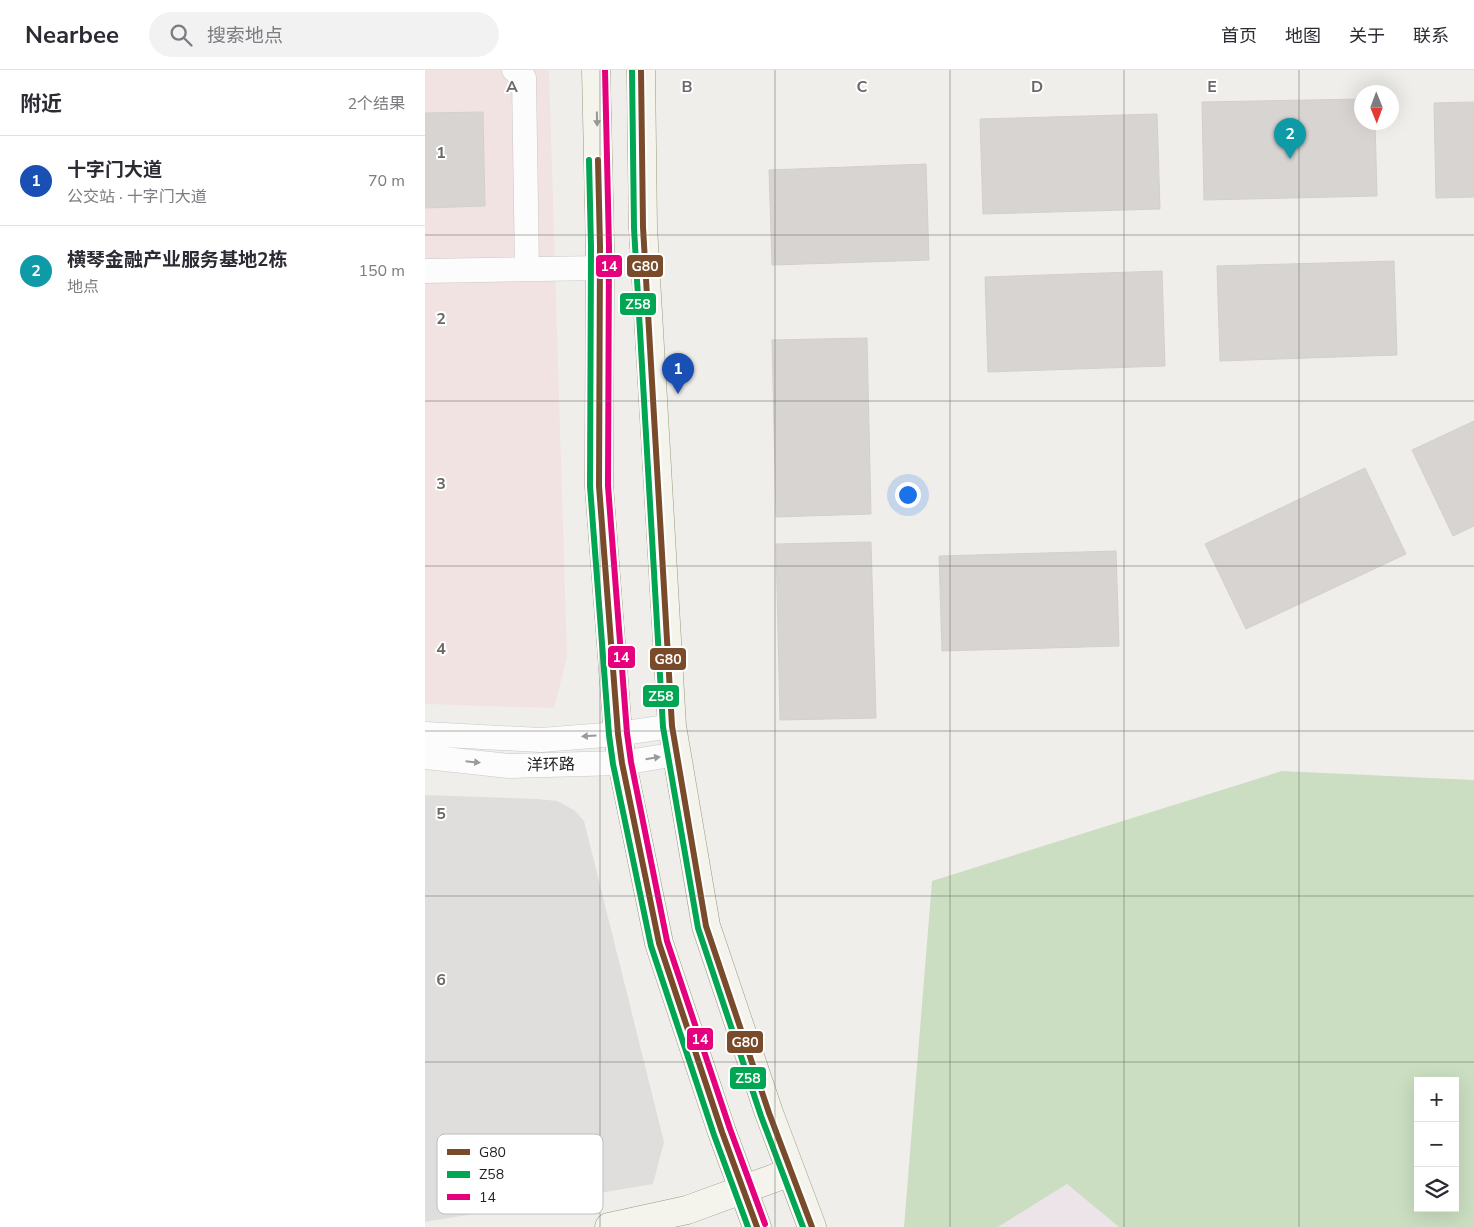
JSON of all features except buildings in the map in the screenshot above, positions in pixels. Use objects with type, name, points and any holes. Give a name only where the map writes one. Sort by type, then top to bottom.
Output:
[{"type":"street","points":[[514,70],[524,78],[527,269]]},
{"type":"street","points":[[596,70],[600,268],[599,486],[618,734],[622,763],[659,943],[757,1227]]},
{"type":"street","points":[[641,70],[643,227],[673,726],[677,754],[706,926],[769,1113],[812,1227]]},
{"type":"street","points":[[425,271],[600,268]]},
{"type":"street","name":"洋环路","points":[[425,734],[541,740],[618,734],[673,726]]},
{"type":"street","name":"洋环路","points":[[425,757],[509,766],[622,763],[677,754]]},
{"type":"street","points":[[609,1227],[687,1210],[791,1172]]},
{"type":"shaded area","points":[[425,70],[549,70],[567,657],[554,708],[425,704]]},
{"type":"shaded area","points":[[425,795],[557,801],[574,810],[584,821],[664,1142],[653,1184],[603,1192],[603,1134],[437,1134],[437,1214],[473,1214],[425,1222]]},
{"type":"shaded area","points":[[1067,1184],[1119,1227],[998,1227]]},
{"type":"green space","points":[[1282,771],[1474,780],[1474,1227],[1119,1227],[1067,1184],[998,1227],[904,1227],[932,881]]},
{"type":"transit line","name":"14","points":[[605,70],[609,247],[608,486],[627,733],[631,762],[667,941],[730,1129],[765,1224]]},
{"type":"transit line","name":"Z58","points":[[632,70],[634,228],[663,727],[698,928],[761,1116],[803,1227]]},
{"type":"transit line","name":"G80","points":[[641,70],[643,227],[672,726],[706,926],[769,1113],[812,1227]]},
{"type":"transit line","name":"Z58","points":[[589,160],[591,247],[590,486],[609,735],[613,764],[651,946],[714,1135],[748,1227]]},
{"type":"transit line","name":"G80","points":[[598,160],[600,247],[599,486],[618,734],[622,763],[659,943],[722,1132],[757,1227]]},
{"type":"place","name":"横琴金融产业服务基地2栋","points":[[1290,159]]},
{"type":"place","name":"十字门大道","points":[[678,394]]}]
